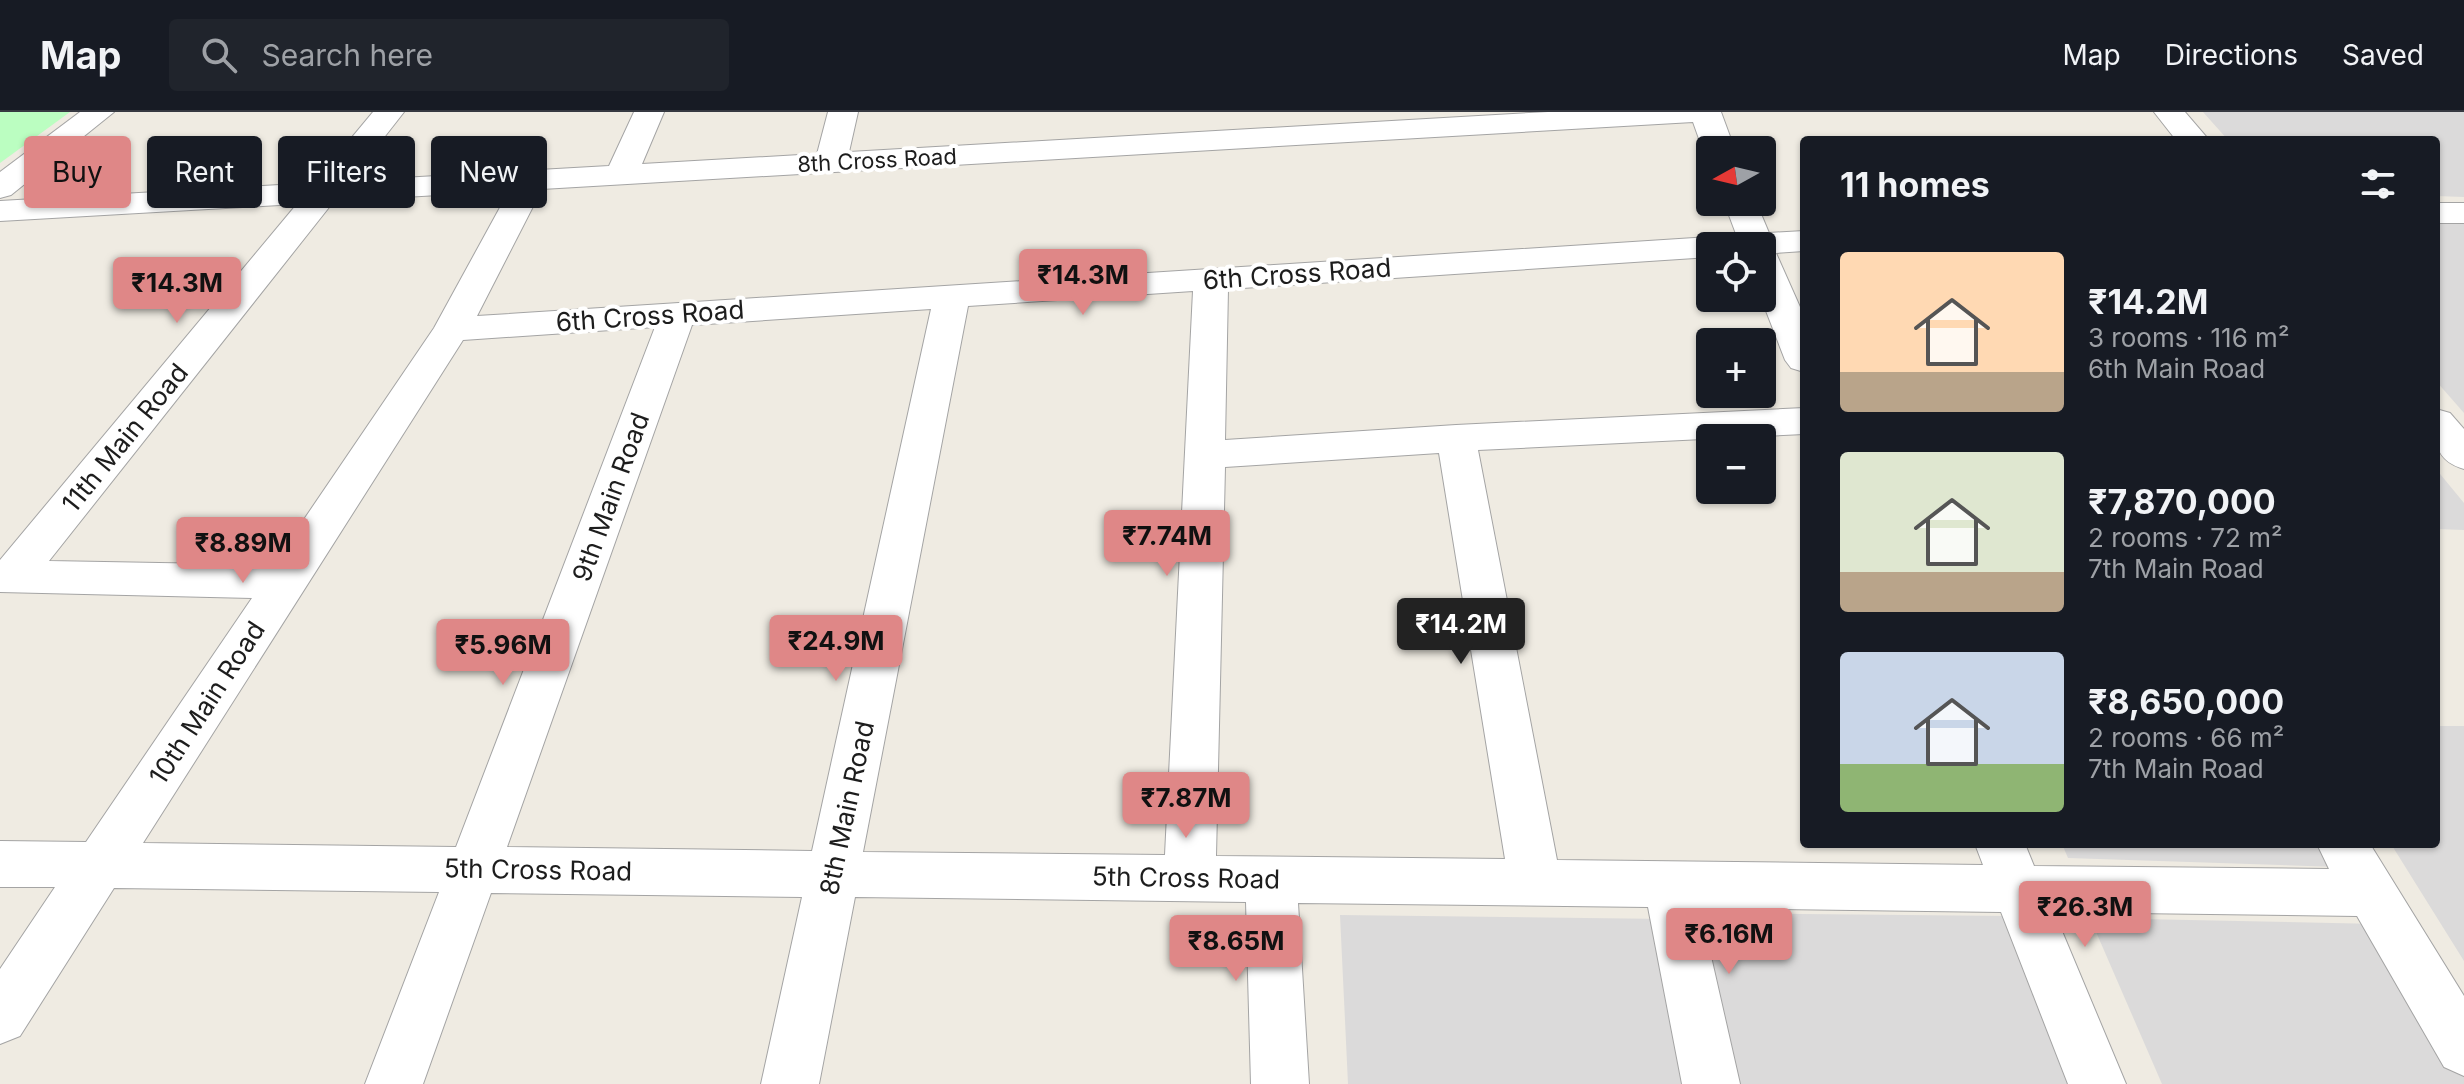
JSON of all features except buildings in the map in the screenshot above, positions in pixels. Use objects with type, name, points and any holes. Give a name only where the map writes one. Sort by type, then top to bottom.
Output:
[{"type":"street","points":[[0,188],[99,112]]},
{"type":"street","name":"11th Main Road","points":[[370,136],[389,112]]},
{"type":"street","points":[[621,175],[649,112]]},
{"type":"street","points":[[831,163],[843,112]]},
{"type":"street","points":[[1705,112],[1714,136]]},
{"type":"street","name":"8th Cross Road","points":[[547,179],[831,163],[1037,138],[1242,125],[1705,112]]},
{"type":"street","points":[[2169,112],[2190,136]]},
{"type":"street","name":"8th Cross Road","points":[[0,211],[278,195]]},
{"type":"street","name":"11th Main Road","points":[[6,576],[311,208]]},
{"type":"street","name":"10th Main Road","points":[[0,1017],[452,329],[516,208]]},
{"type":"street","points":[[2440,213],[2464,213]]},
{"type":"street","points":[[1776,246],[1800,242]]},
{"type":"street","name":"6th Cross Road","points":[[452,329],[1696,248]]},
{"type":"street","points":[[1190,878],[1211,279]]},
{"type":"street","points":[[1776,291],[1800,350]]},
{"type":"street","name":"8th Main Road","points":[[790,1084],[952,296]]},
{"type":"street","name":"9th Main Road","points":[[394,1084],[678,314]]},
{"type":"street","points":[[1205,455],[1456,438],[1800,421]]},
{"type":"street","points":[[2440,427],[2464,455]]},
{"type":"street","points":[[1456,438],[1535,883]]},
{"type":"street","points":[[6,576],[286,582]]},
{"type":"street","points":[[2344,848],[2464,1048]]},
{"type":"street","name":"5th Cross Road","points":[[0,864],[1669,884],[2009,866],[2371,893]]},
{"type":"street","points":[[2009,866],[2097,1084]]},
{"type":"street","points":[[1271,879],[1280,1084]]},
{"type":"street","points":[[1669,884],[1711,1084]]},
{"type":"shaded area","points":[[2203,112],[2464,112],[2464,197],[2440,196],[2440,136],[2224,136]]},
{"type":"shaded area","points":[[2440,219],[2464,219],[2464,413],[2440,386]]},
{"type":"shaded area","points":[[2440,474],[2464,503],[2464,530],[2440,529]]},
{"type":"shaded area","points":[[2440,726],[2464,726],[2464,961],[2393,848],[2440,848]]},
{"type":"shaded area","points":[[2064,848],[2325,848],[2337,867],[2068,858]]},
{"type":"shaded area","points":[[1689,913],[2007,916],[2074,1084],[1729,1084]]},
{"type":"shaded area","points":[[1340,915],[1668,919],[1704,1084],[1348,1084]]},
{"type":"shaded area","points":[[2090,918],[2379,924],[2464,1069],[2464,1084],[2162,1084]]},
{"type":"green space","points":[[0,112],[70,112],[37,136],[24,136],[24,146],[0,163]]}]
